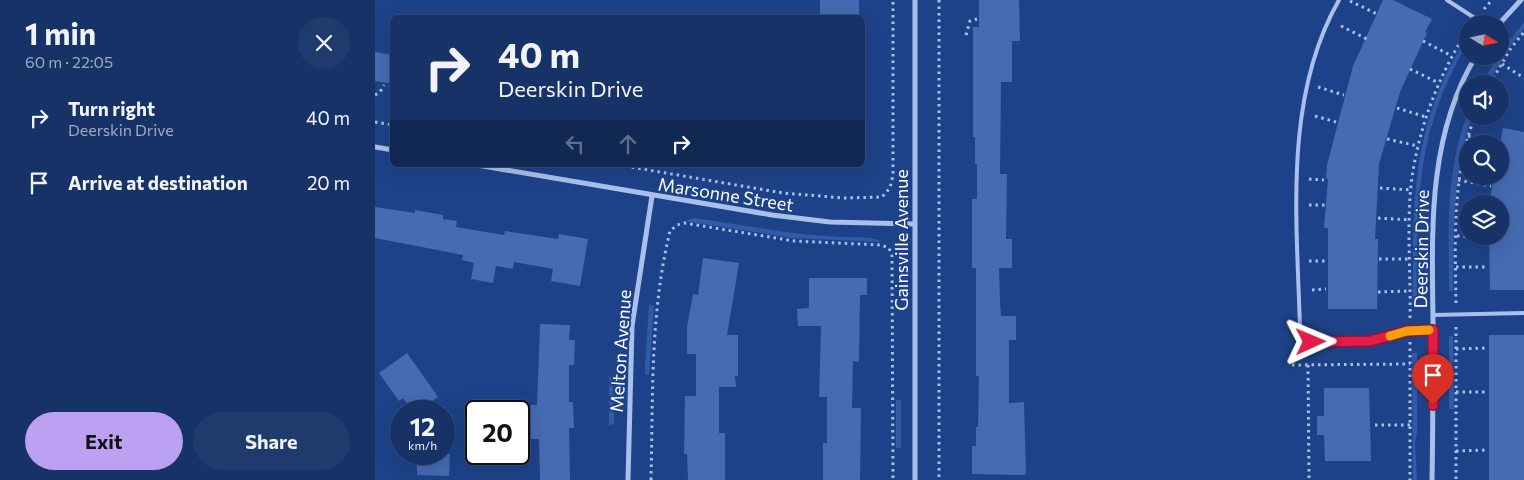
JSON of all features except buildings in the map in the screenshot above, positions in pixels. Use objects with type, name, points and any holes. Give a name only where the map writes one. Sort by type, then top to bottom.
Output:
[{"type":"street","name":"Gainsville Avenue","points":[[915,0],[915,480]]},
{"type":"street","points":[[1507,15],[1521,0]]},
{"type":"street","name":"Deerskin Drive","points":[[1432,480],[1433,217],[1443,137],[1453,104],[1472,65]]},
{"type":"street","points":[[375,147],[390,150]]},
{"type":"street","name":"Marsonne Street","points":[[488,167],[652,196],[815,221],[914,224]]},
{"type":"street","name":"Melton Avenue","points":[[628,480],[631,326],[652,196]]},
{"type":"lane","points":[[1339,0],[1318,43],[1306,84],[1301,113],[1298,139],[1297,204],[1300,329],[1304,338],[1311,342],[1370,341],[1407,331],[1433,330]]},
{"type":"lane","points":[[1447,0],[1470,15]]},
{"type":"lane","points":[[1433,315],[1524,313]]},
{"type":"path","points":[[631,167],[783,193],[871,199],[882,196],[890,188],[893,175],[893,0]]},
{"type":"path","points":[[939,0],[939,480]]},
{"type":"path","points":[[1347,0],[1377,14]]},
{"type":"path","points":[[966,35],[970,20],[977,19]]},
{"type":"path","points":[[1328,21],[1367,38]]},
{"type":"path","points":[[1509,54],[1524,32]]},
{"type":"path","points":[[1519,39],[1524,42]]},
{"type":"path","points":[[1423,42],[1452,56]]},
{"type":"path","points":[[1504,65],[1524,78]]},
{"type":"path","points":[[1410,68],[1439,83]]},
{"type":"path","points":[[1306,84],[1344,95]]},
{"type":"path","points":[[375,95],[380,92],[384,85]]},
{"type":"path","points":[[1397,108],[1426,117]]},
{"type":"path","points":[[1301,113],[1336,122]]},
{"type":"path","points":[[375,122],[390,124]]},
{"type":"path","points":[[1387,139],[1418,146]]},
{"type":"path","points":[[1456,480],[1456,267],[1459,176]]},
{"type":"path","points":[[1458,180],[1491,186]]},
{"type":"path","points":[[1380,188],[1411,190]]},
{"type":"path","points":[[1378,218],[1410,220]]},
{"type":"path","points":[[651,480],[652,372],[656,313],[670,231],[677,225],[684,223],[794,242],[881,245],[889,248],[893,256],[893,480]]},
{"type":"path","points":[[1379,259],[1410,259]]},
{"type":"path","points":[[1456,267],[1488,267]]},
{"type":"path","points":[[1379,292],[1410,291]]},
{"type":"path","points":[[1456,349],[1487,348]]},
{"type":"path","points":[[1292,365],[1410,364]]},
{"type":"path","points":[[1308,365],[1309,480]]},
{"type":"path","points":[[1456,392],[1486,392]]},
{"type":"path","points":[[1375,426],[1410,425]]},
{"type":"path","points":[[1309,427],[1316,427]]},
{"type":"path","points":[[1456,451],[1488,450]]},
{"type":"shaded area","points":[[1524,22],[1524,29],[1509,49],[1509,41]]},
{"type":"shaded area","points":[[1459,51],[1459,59],[1449,78],[1437,110],[1422,172],[1419,204],[1417,308],[1413,308],[1413,235],[1418,169],[1424,137],[1447,72]]},
{"type":"shaded area","points":[[1493,65],[1499,65],[1493,75],[1487,75]]},
{"type":"shaded area","points":[[1464,125],[1469,125],[1466,135],[1461,135]]},
{"type":"shaded area","points":[[1459,141],[1459,170],[1454,224],[1453,291],[1449,291],[1450,202]]},
{"type":"shaded area","points":[[694,218],[806,234],[868,238],[882,242],[792,238],[684,221]]},
{"type":"shaded area","points":[[649,305],[654,305],[649,375],[645,374],[645,365]]},
{"type":"shaded area","points":[[1449,336],[1453,336],[1454,409],[1449,409]]},
{"type":"shaded area","points":[[1412,353],[1417,353],[1417,433],[1415,442],[1417,480],[1413,480]]},
{"type":"shaded area","points":[[609,376],[613,378],[614,424],[609,425]]},
{"type":"shaded area","points":[[896,400],[901,400],[901,448],[896,448]]},
{"type":"slow traffic","points":[[1390,336],[1407,331],[1429,330]]},
{"type":"route","points":[[1311,342],[1370,341],[1407,331],[1433,330],[1433,405]]}]
